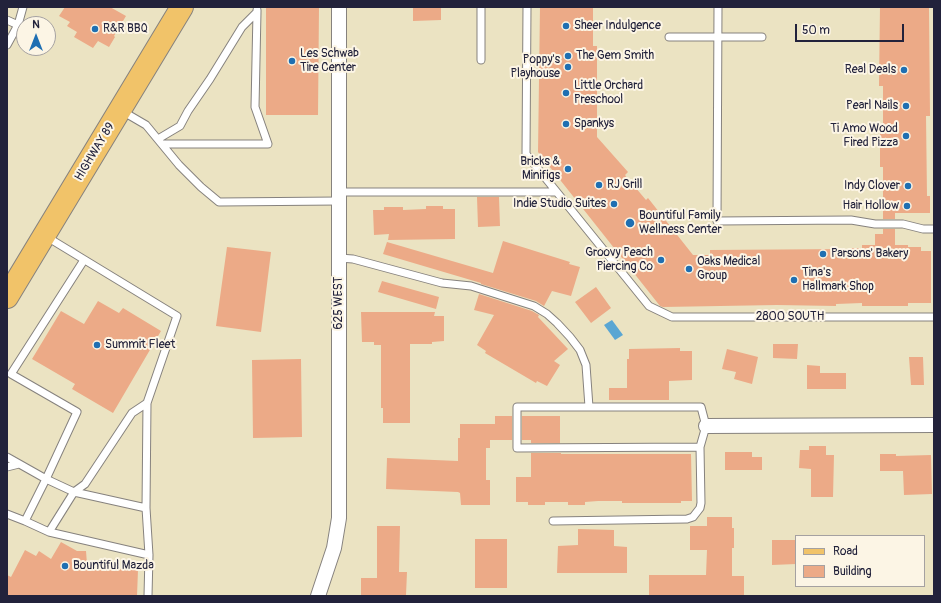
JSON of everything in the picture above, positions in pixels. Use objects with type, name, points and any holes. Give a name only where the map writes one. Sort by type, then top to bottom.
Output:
[{"type":"main road","name":"HIGHWAY 89","points":[[7,297],[182,7]]},
{"type":"street","name":"625 WEST","points":[[318,596],[334,548],[339,518],[339,7]]},
{"type":"street","points":[[706,426],[934,425]]},
{"type":"lane","points":[[481,7],[481,60]]},
{"type":"lane","points":[[527,7],[526,154],[556,192]]},
{"type":"lane","points":[[718,7],[717,220],[851,220],[875,224],[903,224],[923,229],[934,229]]},
{"type":"lane","points":[[161,142],[180,126],[242,27],[257,9]]},
{"type":"lane","points":[[161,142],[268,144],[255,107],[257,9]]},
{"type":"lane","points":[[7,20],[16,25]]},
{"type":"lane","points":[[7,45],[16,29]]},
{"type":"lane","points":[[669,37],[762,37]]},
{"type":"lane","points":[[120,110],[146,125],[179,165],[218,202],[339,196],[556,192]]},
{"type":"lane","name":"2800 SOUTH","points":[[556,192],[648,306],[672,317],[934,317]]},
{"type":"lane","points":[[44,236],[177,316],[147,403],[146,508],[149,555],[148,596]]},
{"type":"lane","points":[[339,258],[353,259],[442,283],[471,286],[534,306],[557,322],[580,350],[586,365],[589,407]]},
{"type":"lane","points":[[25,521],[77,412],[11,374],[84,260]]},
{"type":"lane","points":[[49,532],[74,492],[85,484],[132,413],[147,403]]},
{"type":"lane","points":[[554,521],[687,519],[693,517],[700,508],[701,503],[700,446],[706,426],[701,407],[517,407],[517,448],[700,446]]},
{"type":"lane","points":[[7,457],[46,479],[74,492],[146,508]]},
{"type":"lane","points":[[7,468],[19,464]]},
{"type":"lane","points":[[7,514],[49,532],[149,555]]},
{"type":"water","points":[[612,320],[623,335],[615,340],[604,325]]},
{"type":"building","name":"R&R BBQ","points":[[65,7],[110,7],[126,16],[109,47],[98,41],[93,48],[74,37],[77,32],[67,26],[70,22],[59,16]]},
{"type":"building","name":"Les Schwab Tire Center","points":[[266,7],[319,7],[318,115],[266,115]]},
{"type":"building","points":[[413,7],[441,7],[441,20],[413,21]]},
{"type":"building","points":[[540,7],[593,7],[593,46],[597,46],[597,137],[628,172],[625,175],[646,200],[648,198],[693,255],[710,255],[710,250],[862,248],[862,245],[875,245],[875,234],[883,234],[883,229],[895,229],[895,245],[921,247],[921,251],[931,251],[931,303],[908,303],[908,306],[862,306],[862,303],[836,304],[836,306],[660,306],[538,152]]},
{"type":"building","points":[[880,7],[929,7],[930,116],[926,116],[927,196],[930,196],[930,213],[895,213],[895,219],[883,219],[883,167],[880,167],[880,132],[883,132],[883,86],[879,86]]},
{"type":"building","points":[[477,197],[499,197],[500,226],[478,227]]},
{"type":"building","points":[[426,206],[443,206],[443,209],[455,209],[455,239],[388,240],[389,234],[374,235],[373,210],[384,210],[384,207],[403,207],[403,210],[426,209]]},
{"type":"building","points":[[503,241],[570,262],[569,264],[580,267],[571,296],[552,291],[544,306],[536,301],[481,283],[383,254],[387,242],[493,273]]},
{"type":"building","points":[[227,247],[271,252],[261,332],[216,326]]},
{"type":"building","points":[[382,281],[439,297],[436,309],[378,292]]},
{"type":"building","points":[[596,287],[611,308],[591,323],[575,302]]},
{"type":"building","points":[[479,294],[532,311],[539,315],[538,317],[568,349],[554,361],[560,365],[547,386],[537,381],[536,383],[485,353],[486,351],[477,345],[494,315],[474,310]]},
{"type":"building","name":"Summit Fleet","points":[[98,301],[119,313],[123,308],[161,331],[113,413],[72,389],[75,384],[32,359],[61,311],[84,324]]},
{"type":"building","points":[[361,312],[435,312],[434,316],[444,316],[444,341],[432,342],[432,344],[410,344],[410,423],[383,423],[383,408],[381,408],[381,345],[374,345],[374,342],[362,342]]},
{"type":"building","points":[[773,344],[798,344],[797,359],[773,358]]},
{"type":"building","points":[[680,348],[680,351],[692,351],[692,380],[669,381],[669,400],[609,400],[609,388],[627,388],[627,359],[629,359],[629,349]]},
{"type":"building","points":[[727,349],[758,357],[752,384],[734,379],[736,372],[722,369]]},
{"type":"building","points":[[909,357],[923,357],[924,385],[911,385]]},
{"type":"building","points":[[301,359],[302,437],[253,438],[252,360]]},
{"type":"building","points":[[807,365],[820,366],[820,373],[846,373],[846,389],[807,389]]},
{"type":"building","points":[[495,416],[512,416],[512,440],[490,440],[490,448],[486,448],[486,480],[490,480],[490,505],[461,505],[460,493],[458,492],[386,489],[387,458],[458,461],[458,438],[460,438],[460,424],[495,424]]},
{"type":"building","points":[[522,416],[560,416],[560,443],[531,443],[531,440],[522,440]]},
{"type":"building","points":[[809,446],[826,446],[826,455],[834,455],[833,497],[811,497],[811,469],[799,468],[800,450],[809,450]]},
{"type":"building","points":[[725,452],[752,452],[752,457],[762,457],[762,470],[725,470]]},
{"type":"building","points":[[531,453],[691,454],[692,501],[681,501],[681,503],[622,503],[622,501],[598,501],[585,502],[585,505],[568,505],[568,502],[545,502],[545,505],[528,505],[528,502],[516,502],[516,477],[531,477]]},
{"type":"building","points":[[880,454],[896,454],[896,456],[931,455],[932,494],[904,495],[903,471],[880,471]]},
{"type":"building","points":[[707,517],[732,517],[732,528],[734,528],[734,548],[732,548],[732,576],[744,576],[744,596],[649,596],[649,575],[706,575],[707,550],[690,550],[690,526],[707,526]]},
{"type":"building","points":[[377,526],[400,526],[399,572],[407,572],[406,595],[361,596],[361,578],[377,578]]},
{"type":"building","points":[[578,529],[614,530],[614,546],[627,547],[627,573],[557,573],[558,546],[578,545]]},
{"type":"building","points":[[475,539],[507,539],[507,588],[475,588]]},
{"type":"building","points":[[772,540],[795,540],[795,564],[772,565]]},
{"type":"building","name":"Bountiful Mazda","points":[[61,542],[77,551],[86,551],[87,564],[114,563],[115,569],[138,570],[137,596],[7,596],[7,575],[11,577],[25,550],[36,556],[39,551],[51,559]]},
{"type":"place","name":"Sheer Indulgence","points":[[566,26]]},
{"type":"place","name":"R&R BBQ","points":[[95,29]]},
{"type":"place","name":"The Gem Smith","points":[[568,56]]},
{"type":"place","name":"Les Schwab Tire Center","points":[[292,61]]},
{"type":"place","name":"Poppy's Playhouse","points":[[568,67]]},
{"type":"place","name":"Real Deals","points":[[904,70]]},
{"type":"place","name":"Little Orchard Preschool","points":[[566,93]]},
{"type":"place","name":"Pearl Nails","points":[[906,106]]},
{"type":"place","name":"Spankys","points":[[566,124]]},
{"type":"place","name":"Ti Amo Wood Fired Pizza","points":[[906,136]]},
{"type":"place","name":"Bricks & Minifigs","points":[[568,169]]},
{"type":"place","name":"RJ Grill","points":[[599,185]]},
{"type":"place","name":"Indy Clover","points":[[908,186]]},
{"type":"place","name":"Indie Studio Suites","points":[[614,204]]},
{"type":"place","name":"Hair Hollow","points":[[907,206]]},
{"type":"place","name":"Bountiful Family Wellness Center","points":[[630,223]]},
{"type":"place","name":"Parsons' Bakery","points":[[823,254]]},
{"type":"place","name":"Groovy Peach Piercing Co","points":[[661,260]]},
{"type":"place","name":"Oaks Medical Group","points":[[689,269]]},
{"type":"place","name":"Tina's Hallmark Shop","points":[[794,280]]},
{"type":"place","name":"Summit Fleet","points":[[97,345]]},
{"type":"place","name":"Bountiful Mazda","points":[[65,566]]}]
